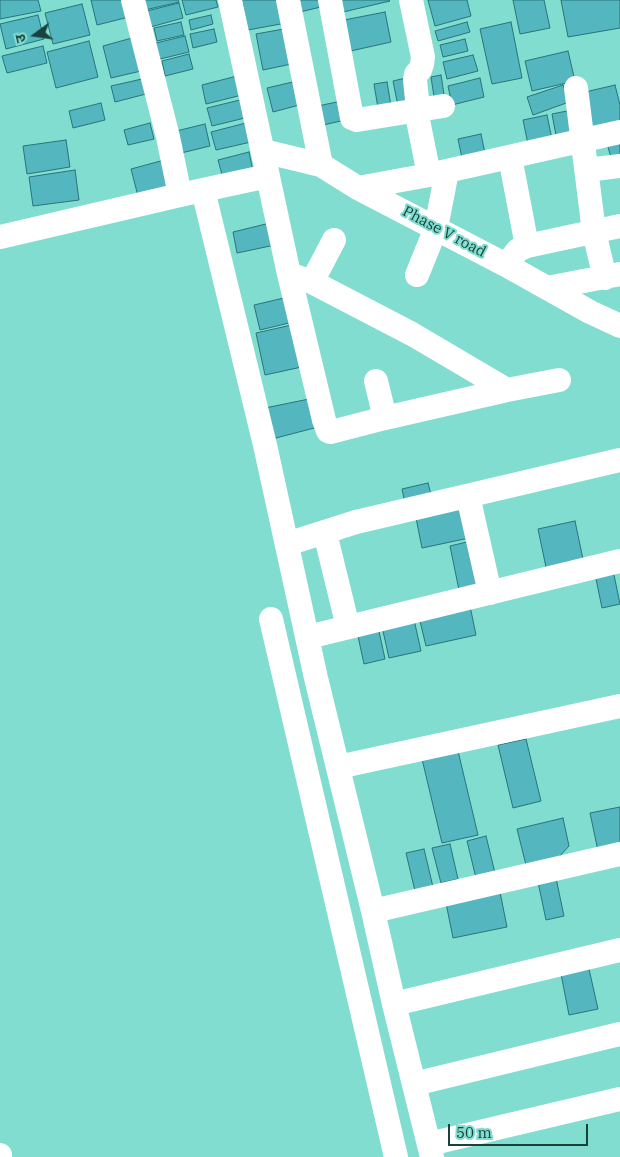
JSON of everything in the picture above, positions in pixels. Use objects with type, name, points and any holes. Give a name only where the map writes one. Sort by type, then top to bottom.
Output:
[{"type":"street","points":[[133,0],[168,137],[192,192],[265,445],[338,767],[430,1151],[620,1098]]},
{"type":"street","points":[[230,0],[289,274],[328,431],[331,432],[507,390],[559,380]]},
{"type":"street","points":[[288,0],[321,165]]},
{"type":"street","points":[[330,0],[352,118],[357,120],[443,106]]},
{"type":"street","points":[[411,0],[423,57],[415,80],[417,110],[438,173],[436,228],[417,275]]},
{"type":"street","points":[[547,288],[612,276],[594,232],[576,88]]},
{"type":"street","points":[[358,188],[438,173],[620,132]]},
{"type":"street","name":"Phase V road","points":[[263,151],[321,165],[358,188],[506,265],[590,312],[620,326]]},
{"type":"street","points":[[510,157],[527,246]]},
{"type":"street","points":[[587,170],[620,166]]},
{"type":"street","points":[[0,237],[268,176]]},
{"type":"street","points":[[506,265],[518,250],[527,246],[620,226]]},
{"type":"street","points":[[312,282],[334,240]]},
{"type":"street","points":[[289,274],[312,282],[412,334],[507,390]]},
{"type":"street","points":[[376,381],[385,418]]},
{"type":"street","points":[[287,544],[356,522],[620,460]]},
{"type":"street","points":[[468,496],[490,593]]},
{"type":"street","points":[[325,532],[348,628]]},
{"type":"street","points":[[308,637],[620,561]]},
{"type":"street","points":[[271,619],[396,1157]]},
{"type":"street","points":[[338,767],[620,706]]},
{"type":"street","points":[[373,911],[620,854]]},
{"type":"street","points":[[394,1004],[620,950]]},
{"type":"street","points":[[414,1084],[620,1034]]},
{"type":"building","points":[[0,0],[38,0],[41,11],[0,19]]},
{"type":"building","points":[[91,0],[129,0],[133,16],[97,25]]},
{"type":"building","points":[[142,0],[178,0],[179,2],[145,10]]},
{"type":"building","points":[[182,0],[216,0],[218,7],[186,15]]},
{"type":"building","points":[[242,0],[282,0],[286,23],[248,30]]},
{"type":"building","points":[[297,0],[328,0],[329,5],[300,12]]},
{"type":"building","points":[[336,0],[389,0],[390,1],[339,13]]},
{"type":"building","points":[[428,0],[467,0],[471,16],[435,26]]},
{"type":"building","points":[[513,0],[544,0],[550,28],[520,34]]},
{"type":"building","points":[[561,0],[620,0],[620,28],[568,37]]},
{"type":"building","points":[[179,3],[183,18],[147,28],[143,12]]},
{"type":"building","points":[[82,4],[90,35],[53,44],[45,13]]},
{"type":"building","points":[[385,12],[391,42],[346,52],[339,21]]},
{"type":"building","points":[[38,15],[44,39],[6,49],[0,24]]},
{"type":"building","points":[[211,15],[213,24],[191,30],[189,20]]},
{"type":"building","points":[[181,22],[184,35],[157,41],[154,28]]},
{"type":"building","points":[[467,22],[470,32],[438,41],[435,31]]},
{"type":"building","points":[[511,22],[522,78],[492,84],[480,29]]},
{"type":"building","points":[[289,28],[296,63],[263,70],[256,34]]},
{"type":"building","points":[[214,29],[217,42],[193,48],[190,34]]},
{"type":"building","points":[[185,36],[189,52],[156,60],[152,44]]},
{"type":"building","points":[[132,38],[141,71],[111,78],[103,46]]},
{"type":"building","points":[[465,39],[468,51],[443,57],[440,45]]},
{"type":"building","points":[[89,41],[98,77],[56,88],[47,52]]},
{"type":"building","points":[[43,46],[47,63],[7,73],[2,56]]},
{"type":"building","points":[[568,51],[575,81],[532,91],[525,61]]},
{"type":"building","points":[[189,54],[193,69],[165,76],[162,61]]},
{"type":"building","points":[[473,55],[478,71],[447,79],[443,62]]},
{"type":"building","points":[[441,75],[445,101],[435,103],[431,77]]},
{"type":"building","points":[[237,76],[242,95],[206,104],[202,85]]},
{"type":"building","points":[[410,77],[416,107],[399,111],[393,81]]},
{"type":"building","points":[[480,78],[484,97],[452,105],[448,86]]},
{"type":"building","points":[[142,79],[146,94],[115,102],[111,86]]},
{"type":"building","points":[[297,81],[303,104],[273,112],[267,88]]},
{"type":"building","points":[[387,82],[392,112],[379,114],[374,84]]},
{"type":"building","points":[[563,85],[569,102],[533,115],[527,97]]},
{"type":"building","points":[[615,85],[620,105],[620,127],[591,133],[581,93]]},
{"type":"building","points":[[244,99],[249,117],[212,126],[207,108]]},
{"type":"building","points":[[346,100],[350,119],[323,125],[318,106]]},
{"type":"building","points":[[101,103],[105,120],[73,128],[69,111]]},
{"type":"building","points":[[577,109],[581,136],[557,141],[552,114]]},
{"type":"building","points":[[547,115],[553,144],[529,149],[523,120]]},
{"type":"building","points":[[150,123],[154,139],[128,145],[124,130]]},
{"type":"building","points":[[246,123],[251,142],[216,150],[211,132]]},
{"type":"building","points":[[205,124],[210,146],[177,154],[172,132]]},
{"type":"building","points":[[620,133],[620,162],[613,164],[605,137]]},
{"type":"building","points":[[481,134],[486,158],[463,163],[458,139]]},
{"type":"building","points":[[66,140],[70,167],[27,174],[23,146]]},
{"type":"building","points":[[249,152],[253,171],[223,178],[218,160]]},
{"type":"building","points":[[168,159],[176,190],[139,200],[131,169]]},
{"type":"building","points":[[75,170],[79,200],[33,206],[29,177]]},
{"type":"building","points":[[270,223],[275,245],[237,253],[233,232]]},
{"type":"building","points":[[288,297],[293,322],[260,330],[254,305]]},
{"type":"building","points":[[296,324],[306,366],[265,375],[256,333]]},
{"type":"building","points":[[314,398],[322,426],[272,439],[265,408]]},
{"type":"building","points":[[428,483],[433,502],[406,508],[402,489]]},
{"type":"building","points":[[467,502],[474,537],[422,548],[415,513]]},
{"type":"building","points":[[575,521],[584,564],[547,572],[538,529]]},
{"type":"building","points":[[475,540],[486,589],[460,595],[450,546]]},
{"type":"building","points":[[613,570],[620,604],[602,608],[595,574]]},
{"type":"building","points":[[470,606],[476,635],[426,646],[419,617]]},
{"type":"building","points":[[413,615],[421,651],[389,658],[381,622]]},
{"type":"building","points":[[377,622],[385,659],[364,664],[356,627]]},
{"type":"building","points":[[526,739],[541,801],[513,808],[498,745]]},
{"type":"building","points":[[458,751],[478,835],[442,843],[422,759]]},
{"type":"building","points":[[620,807],[620,847],[598,851],[590,813]]},
{"type":"building","points":[[563,818],[569,846],[559,857],[526,865],[517,829]]},
{"type":"building","points":[[486,836],[495,873],[476,878],[467,841]]},
{"type":"building","points":[[450,844],[458,879],[441,883],[432,848]]},
{"type":"building","points":[[424,849],[433,887],[415,891],[406,853]]},
{"type":"building","points":[[556,878],[564,916],[546,920],[538,882]]},
{"type":"building","points":[[499,887],[507,927],[453,938],[445,898]]},
{"type":"building","points":[[589,969],[598,1009],[569,1015],[561,974]]}]
